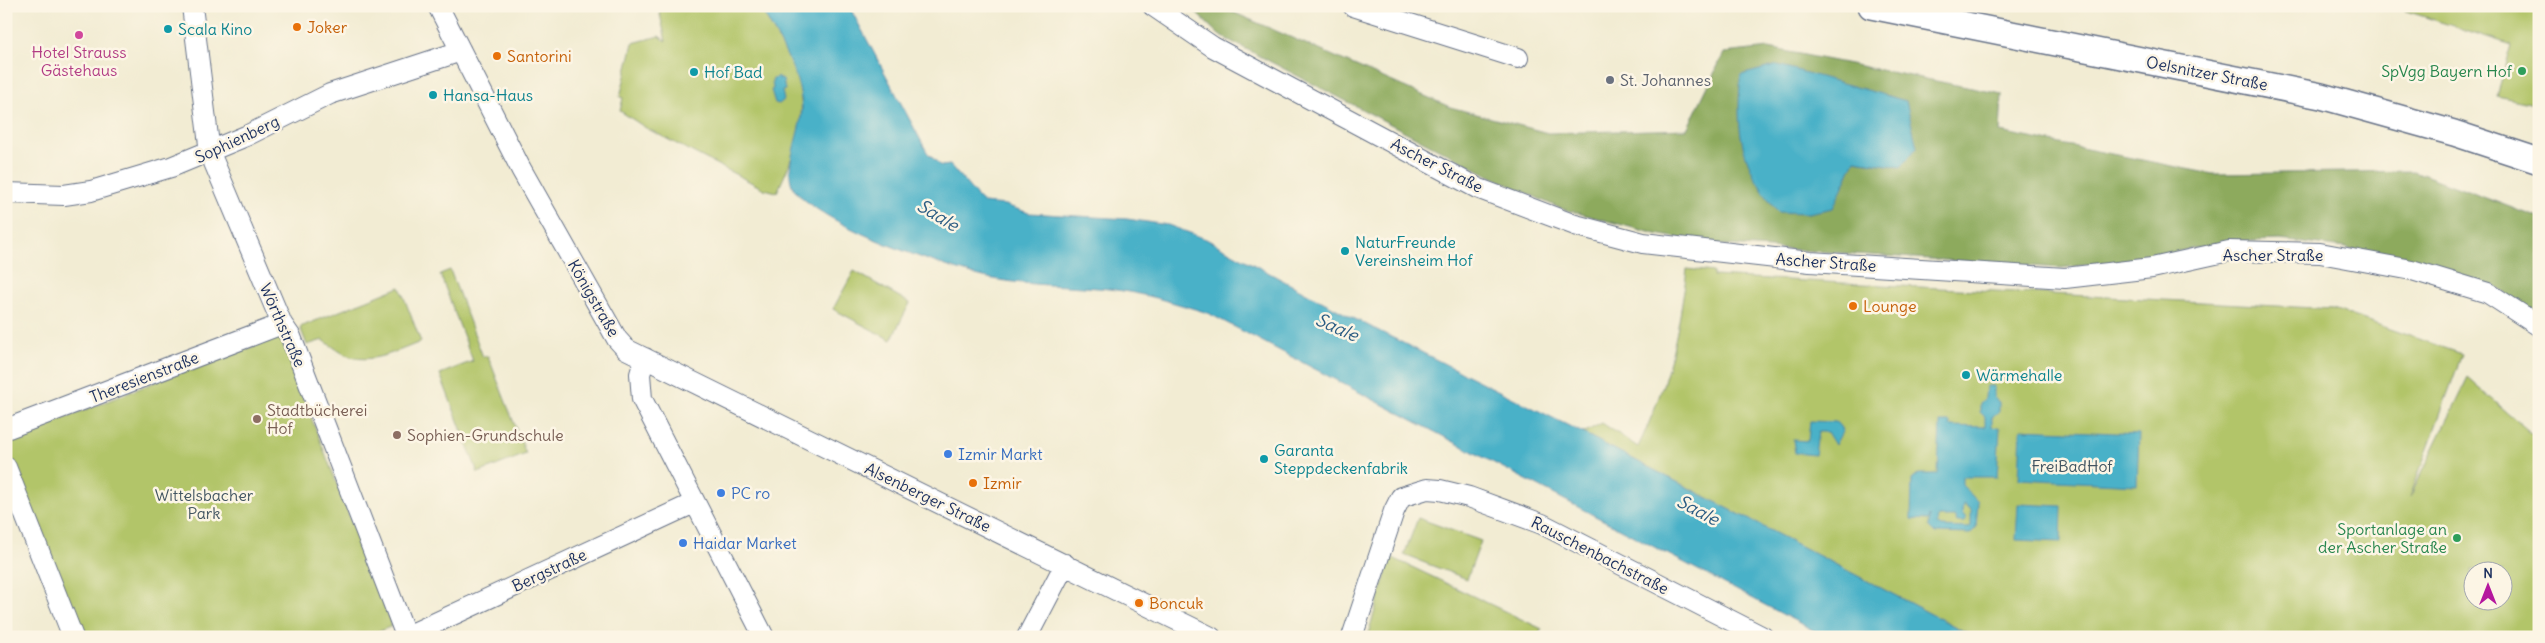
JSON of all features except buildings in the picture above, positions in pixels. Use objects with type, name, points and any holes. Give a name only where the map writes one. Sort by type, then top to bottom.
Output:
[{"type":"main road","name":"Oelsnitzer Straße","points":[[1877,7],[2321,96],[2454,134],[2539,161]]},
{"type":"street","name":"Wörthstraße","points":[[192,6],[210,153],[282,324],[291,337],[405,637]]},
{"type":"street","name":"Königstraße","points":[[438,6],[521,169],[617,339],[626,349],[645,358]]},
{"type":"street","name":"Ascher Straße","points":[[1153,6],[1213,47],[1476,188],[1575,224],[1643,243],[1810,262],[2065,278],[2152,268],[2229,251],[2320,253],[2412,270],[2488,293],[2539,326]]},
{"type":"street","points":[[1353,6],[1518,58]]},
{"type":"street","name":"Sophienberg","points":[[6,193],[64,195],[91,191],[171,168],[210,153],[330,94],[461,52]]},
{"type":"street","name":"Theresienstraße","points":[[6,429],[282,324]]},
{"type":"street","points":[[645,358],[640,374],[642,399],[764,637]]},
{"type":"street","name":"Alsenberger Straße","points":[[645,358],[1211,637]]},
{"type":"street","points":[[6,467],[72,637]]},
{"type":"street","name":"Rauschenbachstraße","points":[[1352,637],[1394,511],[1401,497],[1427,489],[1468,497],[1542,524],[1763,637]]},
{"type":"street","name":"Bergstraße","points":[[405,637],[694,503]]},
{"type":"street","points":[[1027,637],[1065,564]]},
{"type":"green space","name":"Hof Bad","points":[[662,6],[760,6],[789,60],[797,78],[800,93],[801,107],[798,136],[789,165],[777,192],[764,189],[646,128],[620,111],[623,98],[620,97],[633,43],[659,36],[666,41],[659,10]]},
{"type":"green space","points":[[1189,6],[1219,6],[1450,107],[1548,133],[1687,129],[1724,53],[1769,48],[2002,94],[2000,132],[2213,174],[2414,171],[2539,218],[2539,314],[2493,286],[2345,248],[2280,240],[2224,242],[2148,258],[2060,268],[1711,244],[1656,234],[1559,208],[1494,178],[1219,35]],"holes":[[[1741,75],[1901,167],[1855,160]]]},
{"type":"green space","name":"SpVgg Bayern Hof","points":[[2391,6],[2539,6],[2539,105],[2497,96],[2512,45]]},
{"type":"green space","name":"FreiBadHof","points":[[1687,269],[1713,272],[1713,276],[2333,309],[2462,354],[2410,497],[2468,378],[2539,440],[2539,637],[1975,637],[1583,433],[1602,423],[1638,447],[1657,402],[1675,339]]},
{"type":"green space","points":[[450,270],[483,357],[488,356],[526,454],[478,473],[440,374],[473,361],[440,274]]},
{"type":"green space","points":[[854,271],[910,303],[891,340],[833,309]]},
{"type":"green space","points":[[400,287],[421,342],[384,356],[364,359],[346,355],[323,340],[307,345],[300,327]]},
{"type":"green space","name":"Wittelsbacher Park","points":[[280,337],[392,626],[366,637],[82,637],[6,447],[6,441],[163,379]]},
{"type":"green space","points":[[1418,518],[1481,541],[1467,579],[1404,555]]},
{"type":"green space","points":[[1391,557],[1542,629],[1537,637],[1367,637]]},
{"type":"water","name":"Saale","points":[[760,6],[849,6],[927,152],[941,166],[950,165],[983,203],[1005,205],[1029,213],[1127,219],[1168,225],[1206,239],[1353,318],[1583,433],[1975,637],[1826,637],[1208,313],[1122,291],[1018,283],[988,278],[943,265],[881,242],[824,214],[804,199],[792,185],[790,168],[801,116],[800,94],[792,67]]},
{"type":"water","points":[[1778,65],[1906,101],[1917,147],[1901,167],[1855,160],[1833,208],[1808,213],[1778,212],[1756,179],[1748,163],[1740,131],[1739,95],[1741,75]]},
{"type":"water","points":[[777,77],[783,80],[785,90],[782,91],[784,100],[779,104],[775,103],[771,90],[773,89],[772,80]]},
{"type":"water","points":[[1986,386],[1994,386],[1994,398],[1999,402],[1999,413],[1992,417],[1992,427],[2000,428],[1997,477],[1962,477],[1962,485],[1978,502],[1976,528],[1970,534],[1935,533],[1929,527],[1929,516],[1928,520],[1911,519],[1912,480],[1919,474],[1938,474],[1940,422],[1950,422],[1950,426],[1985,427],[1985,417],[1980,412],[1980,403],[1985,398]],"holes":[[[1963,504],[1971,510],[1971,526],[1968,528],[1941,527],[1937,524],[1938,517],[1955,517],[1957,522],[1964,522],[1966,518],[1962,513]]]},
{"type":"water","points":[[1810,421],[1836,422],[1843,430],[1835,445],[1827,432],[1818,432],[1815,455],[1795,453],[1793,440],[1808,441]]},
{"type":"water","points":[[2021,429],[2139,434],[2137,485],[2019,479]]},
{"type":"water","points":[[2018,504],[2062,506],[2061,542],[2016,540]]},
{"type":"place","name":"Joker","points":[[297,27]]},
{"type":"place","name":"Scala Kino","points":[[168,29]]},
{"type":"place","name":"Hotel Strauss Gästehaus","points":[[79,35]]},
{"type":"place","name":"Santorini","points":[[497,56]]},
{"type":"place","name":"SpVgg Bayern Hof","points":[[2522,71]]},
{"type":"place","name":"Hof Bad","points":[[694,72]]},
{"type":"place","name":"St. Johannes","points":[[1610,80]]},
{"type":"place","name":"Hansa-Haus","points":[[433,95]]},
{"type":"place","name":"NaturFreunde Vereinsheim Hof","points":[[1345,251]]},
{"type":"place","name":"Lounge","points":[[1853,306]]},
{"type":"place","name":"Wärmehalle","points":[[1966,375]]},
{"type":"place","name":"Stadtbücherei Hof","points":[[257,419]]},
{"type":"place","name":"Sophien-Grundschule","points":[[397,435]]},
{"type":"place","name":"Izmir Markt","points":[[948,454]]},
{"type":"place","name":"Garanta Steppdeckenfabrik","points":[[1264,459]]},
{"type":"place","name":"Izmir","points":[[973,483]]},
{"type":"place","name":"PC ro","points":[[721,493]]},
{"type":"place","name":"Sportanlage an der Ascher Straße","points":[[2457,538]]},
{"type":"place","name":"Haidar Market","points":[[683,543]]},
{"type":"place","name":"Boncuk","points":[[1139,603]]}]
